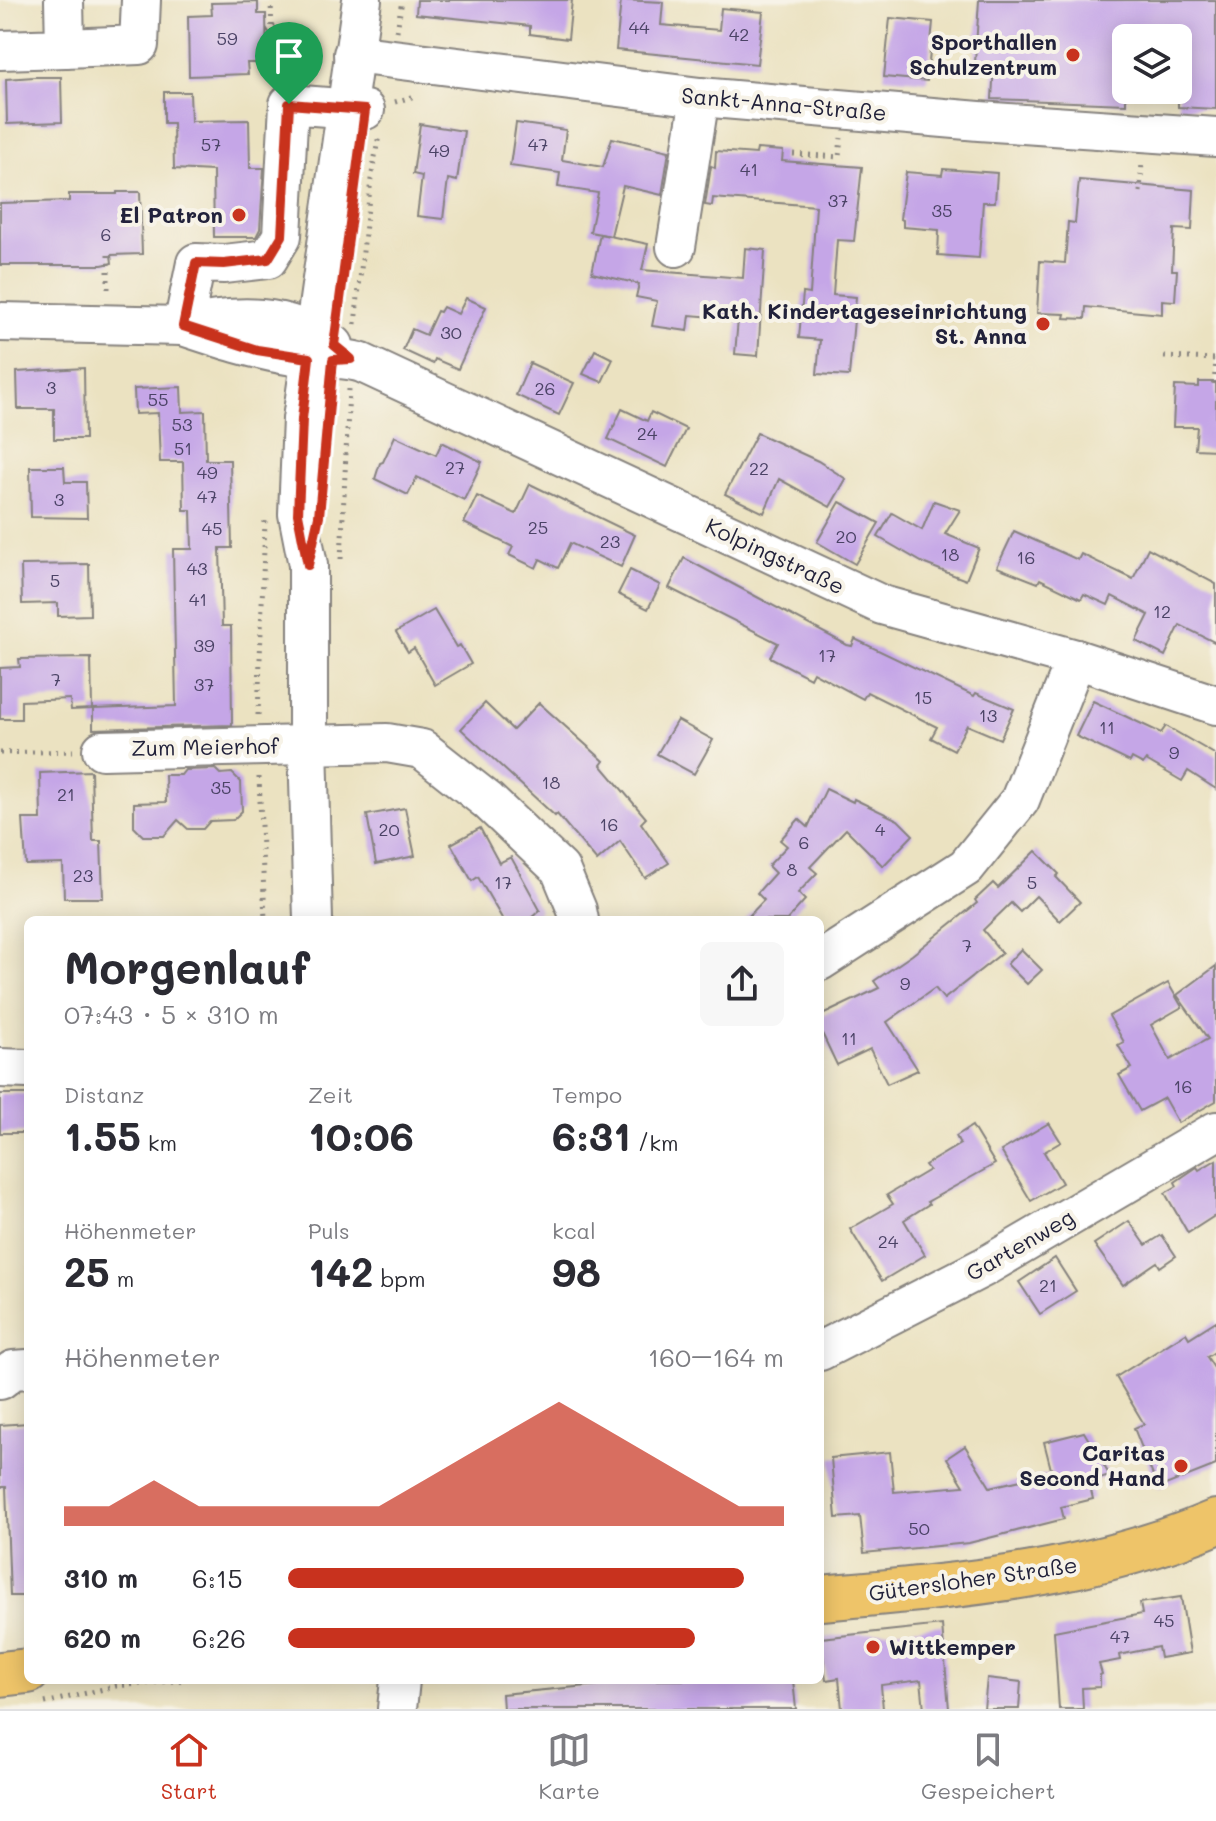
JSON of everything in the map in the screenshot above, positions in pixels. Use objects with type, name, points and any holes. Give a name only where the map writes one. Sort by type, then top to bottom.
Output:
[{"type":"main road","name":"Gütersloher Straße","points":[[824,1598],[1035,1575],[1160,1544],[1216,1522]]},
{"type":"main road","points":[[0,1674],[43,1697]]},
{"type":"street","points":[[64,0],[65,48]]},
{"type":"street","points":[[0,50],[139,45],[141,0]]},
{"type":"street","name":"Zum Meierhof","points":[[362,0],[374,57]]},
{"type":"street","name":"Zum Meierhof","points":[[313,916],[308,745],[308,565],[298,514],[302,419],[328,351],[385,0]]},
{"type":"street","name":"Sankt-Anna-Straße","points":[[374,57],[700,97],[1216,137]]},
{"type":"street","points":[[676,247],[700,97]]},
{"type":"street","points":[[183,326],[196,263],[224,264],[268,259],[282,236],[289,104],[364,115]]},
{"type":"street","name":"Kolpingstraße","points":[[0,322],[183,326],[212,320],[248,318],[287,321],[328,351],[882,605],[1076,659],[1216,705]]},
{"type":"street","points":[[824,958],[966,867],[1020,800],[1076,659]]},
{"type":"street","points":[[308,745],[396,743],[422,749],[488,801],[560,869],[578,916]]},
{"type":"street","name":"Zum Meierhof","points":[[102,750],[308,745]]},
{"type":"street","points":[[0,1068],[24,1069]]},
{"type":"street","name":"Gartenweg","points":[[824,1349],[984,1267],[1216,1131]]},
{"type":"street","points":[[0,1380],[13,1370],[24,1369]]},
{"type":"street","points":[[397,1709],[400,1684]]},
{"type":"path","points":[[271,0],[269,31],[273,89]]},
{"type":"path","points":[[374,57],[402,0]]},
{"type":"path","points":[[269,31],[280,23]]},
{"type":"path","points":[[328,351],[371,179],[364,115]]},
{"type":"path","points":[[793,154],[839,157],[842,129]]},
{"type":"path","points":[[1140,192],[1142,162]]},
{"type":"path","points":[[108,255],[108,324]]},
{"type":"path","points":[[1164,357],[1216,360],[1214,384]]},
{"type":"path","points":[[265,916],[258,746],[266,513]]},
{"type":"path","points":[[0,753],[102,750]]},
{"type":"path","points":[[43,1697],[138,1684]]},
{"type":"building","points":[[417,0],[572,0],[568,39],[530,34],[530,26],[416,14]]},
{"type":"building","points":[[621,0],[663,2],[661,25],[719,30],[721,8],[763,12],[757,64],[616,50]]},
{"type":"building","name":"Sporthallen Schulzentrum","points":[[979,0],[1216,0],[1216,109],[1178,107],[1178,104],[1192,104],[1192,24],[1112,24],[1112,103],[992,99],[994,64],[975,63]]},
{"type":"building","points":[[258,2],[258,14],[266,14],[267,63],[247,63],[248,74],[189,76],[188,16],[212,15],[211,3]]},
{"type":"building","points":[[890,18],[933,22],[927,81],[884,77]]},
{"type":"building","points":[[61,77],[62,122],[7,124],[6,79]]},
{"type":"building","points":[[164,92],[190,92],[191,121],[249,120],[250,168],[264,168],[260,229],[256,237],[214,237],[213,171],[174,169],[173,123],[164,123]]},
{"type":"building","points":[[516,123],[566,130],[562,160],[603,167],[612,138],[669,151],[662,195],[623,186],[611,236],[590,232],[598,193],[558,187],[560,173],[510,166]]},
{"type":"building","points":[[420,124],[464,131],[457,181],[448,179],[443,219],[417,216],[422,176],[413,174]]},
{"type":"building","points":[[757,149],[783,151],[782,161],[862,167],[854,241],[837,240],[833,295],[856,297],[849,376],[817,374],[820,340],[799,338],[803,293],[810,294],[816,206],[713,198],[712,206],[705,205],[711,166],[715,168],[716,151],[756,154]]},
{"type":"building","points":[[943,169],[997,173],[995,202],[983,202],[979,258],[938,255],[939,230],[903,227],[903,220],[900,219],[906,172],[942,175]]},
{"type":"building","points":[[1079,180],[1194,190],[1192,230],[1174,229],[1172,270],[1177,270],[1175,301],[1162,300],[1162,314],[1086,307],[1085,319],[1064,318],[1065,314],[1037,313],[1040,261],[1065,263],[1068,222],[1075,223]]},
{"type":"building","points":[[140,192],[142,254],[111,255],[112,263],[102,265],[0,265],[0,203],[69,201],[69,194]]},
{"type":"building","points":[[600,234],[648,244],[642,270],[743,278],[745,248],[765,250],[758,356],[735,354],[738,319],[690,315],[688,331],[652,326],[657,301],[636,297],[639,284],[592,273]]},
{"type":"building","points":[[466,298],[486,307],[458,369],[435,359],[433,364],[403,350],[412,329],[426,335],[437,311],[440,312],[443,307],[458,314]]},
{"type":"building","points":[[595,350],[613,359],[602,382],[583,374]]},
{"type":"building","points":[[530,363],[574,383],[559,415],[516,395]]},
{"type":"building","points":[[84,368],[85,439],[54,439],[54,409],[18,409],[17,372]]},
{"type":"building","points":[[1199,382],[1216,382],[1216,450],[1195,449],[1197,427],[1173,427],[1175,386],[1199,387]]},
{"type":"building","points":[[181,387],[182,412],[205,411],[206,460],[230,460],[232,548],[220,548],[222,626],[231,626],[232,725],[93,729],[93,709],[176,706],[173,549],[192,549],[191,510],[184,510],[183,462],[160,462],[158,413],[135,414],[134,389]]},
{"type":"building","points":[[622,409],[647,421],[651,412],[686,429],[667,467],[608,439]]},
{"type":"building","points":[[757,433],[818,461],[846,479],[830,507],[779,479],[764,513],[725,494]]},
{"type":"building","points":[[395,436],[436,455],[442,442],[482,462],[464,500],[417,477],[408,495],[375,479]]},
{"type":"building","points":[[30,467],[64,467],[65,482],[86,482],[87,518],[31,517]]},
{"type":"building","points":[[530,484],[635,535],[621,567],[570,543],[558,568],[540,559],[536,568],[509,555],[513,547],[464,523],[477,496],[516,514]]},
{"type":"building","points":[[934,501],[960,510],[945,534],[979,548],[966,580],[925,564],[878,537],[892,513],[922,530]]},
{"type":"building","points":[[840,502],[879,523],[855,564],[817,542]]},
{"type":"building","points":[[1014,531],[1078,560],[1081,554],[1133,579],[1148,548],[1216,584],[1216,643],[1180,625],[1165,656],[1136,641],[1149,615],[1112,596],[1108,605],[1084,594],[1081,599],[1040,579],[1038,583],[997,567]]},
{"type":"building","points":[[684,558],[847,645],[852,646],[855,639],[974,696],[976,693],[1014,709],[1000,739],[967,725],[954,750],[931,738],[937,727],[867,692],[863,699],[813,672],[810,678],[770,657],[778,643],[669,588]]},
{"type":"building","points":[[89,564],[90,615],[58,616],[58,603],[22,604],[21,565]]},
{"type":"building","points":[[630,570],[660,585],[648,609],[618,594]]},
{"type":"building","points":[[434,610],[456,647],[460,645],[471,664],[435,685],[414,648],[408,652],[396,632]]},
{"type":"building","points":[[91,658],[92,709],[71,710],[70,699],[21,701],[21,719],[0,719],[0,668],[20,667],[19,659]]},
{"type":"building","points":[[1093,701],[1161,733],[1166,726],[1216,755],[1216,789],[1188,771],[1182,781],[1146,760],[1143,764],[1132,758],[1130,762],[1076,736]]},
{"type":"building","points":[[485,703],[513,730],[539,703],[604,761],[601,765],[646,818],[641,823],[669,863],[645,878],[620,841],[597,861],[557,814],[555,816],[461,729]]},
{"type":"building","points":[[677,720],[713,740],[694,774],[657,754]]},
{"type":"building","points":[[215,769],[220,774],[232,773],[241,782],[242,811],[233,820],[210,821],[203,829],[188,829],[178,820],[164,836],[143,836],[134,827],[134,803],[166,802],[165,775],[181,775],[185,770]]},
{"type":"building","points":[[91,771],[93,841],[101,841],[103,898],[64,898],[63,864],[26,865],[23,819],[41,819],[40,773]]},
{"type":"building","points":[[826,789],[898,820],[913,835],[883,866],[846,829],[810,867],[817,873],[798,893],[805,900],[791,916],[749,916],[764,900],[757,893],[775,873],[768,866],[787,846],[780,840],[799,819],[808,827]]},
{"type":"building","points":[[405,808],[415,856],[376,864],[367,815]]},
{"type":"building","points":[[480,828],[499,863],[511,857],[540,910],[533,916],[501,916],[478,877],[472,881],[451,844]]},
{"type":"building","points":[[1036,851],[1080,902],[1060,921],[1036,896],[1020,912],[1011,903],[983,930],[1002,953],[944,999],[935,988],[887,1022],[918,1070],[887,1084],[870,1049],[837,1065],[824,1037],[824,1014],[879,988],[874,981],[977,903],[975,900],[993,883],[998,888]]},
{"type":"building","points":[[1021,949],[1042,970],[1027,984],[1007,964]]},
{"type":"building","points":[[1216,966],[1216,1101],[1178,1123],[1164,1098],[1140,1111],[1119,1075],[1132,1068],[1118,1045],[1124,1042],[1109,1016],[1168,983],[1182,1007],[1151,1025],[1170,1060],[1208,1039],[1177,995]]},
{"type":"building","points":[[0,1094],[24,1094],[24,1133],[0,1133]]},
{"type":"building","points":[[1049,1123],[1061,1142],[1044,1152],[1062,1183],[1031,1201],[1001,1151]]},
{"type":"building","points":[[972,1126],[995,1164],[927,1202],[929,1204],[904,1220],[925,1255],[882,1281],[850,1229],[893,1204],[887,1195],[929,1170],[925,1165],[960,1144],[956,1136]]},
{"type":"building","points":[[1216,1160],[1216,1215],[1188,1233],[1165,1193],[1197,1167],[1199,1170]]},
{"type":"building","points":[[1129,1221],[1146,1245],[1162,1235],[1176,1256],[1160,1267],[1157,1262],[1123,1285],[1094,1244]]},
{"type":"building","points":[[1055,1258],[1076,1291],[1040,1314],[1019,1282]]},
{"type":"building","points":[[1216,1321],[1216,1351],[1207,1357],[1216,1371],[1216,1465],[1158,1488],[1134,1428],[1144,1424],[1116,1377],[1186,1333],[1189,1338]]},
{"type":"building","points":[[24,1423],[24,1596],[10,1596],[6,1487],[0,1487],[0,1425]]},
{"type":"building","points":[[1084,1432],[1110,1476],[1089,1482],[1093,1499],[1061,1507],[1064,1519],[969,1543],[864,1553],[860,1516],[836,1518],[831,1458],[890,1452],[894,1492],[964,1486],[947,1458],[965,1446],[990,1487],[1052,1473],[1044,1442]]},
{"type":"building","points":[[1181,1597],[1190,1653],[1160,1658],[1158,1647],[1119,1655],[1120,1660],[1099,1664],[1102,1674],[1100,1687],[1082,1688],[1083,1709],[1059,1709],[1054,1631],[1142,1614],[1140,1603]]},
{"type":"building","points":[[942,1625],[949,1709],[924,1709],[921,1680],[881,1685],[883,1709],[842,1709],[839,1678],[826,1680],[824,1638]]},
{"type":"building","points":[[987,1678],[1021,1682],[1019,1709],[984,1709]]},
{"type":"building","points":[[609,1684],[793,1684],[796,1709],[503,1709],[502,1694]]},
{"type":"place","name":"Sporthallen Schulzentrum","points":[[1073,55]]},
{"type":"place","name":"El Patron","points":[[239,215]]},
{"type":"place","name":"Kath. Kindertageseinrichtung St. Anna","points":[[1043,324]]},
{"type":"place","name":"Caritas Second Hand","points":[[1181,1466]]},
{"type":"place","name":"Wittkemper","points":[[873,1647]]},
{"type":"route","points":[[289,104],[365,110],[334,345],[351,359],[333,360],[319,516],[308,565],[298,514],[302,419],[309,358],[257,350],[183,326],[196,263],[224,264],[268,259],[282,236],[289,104]]}]
